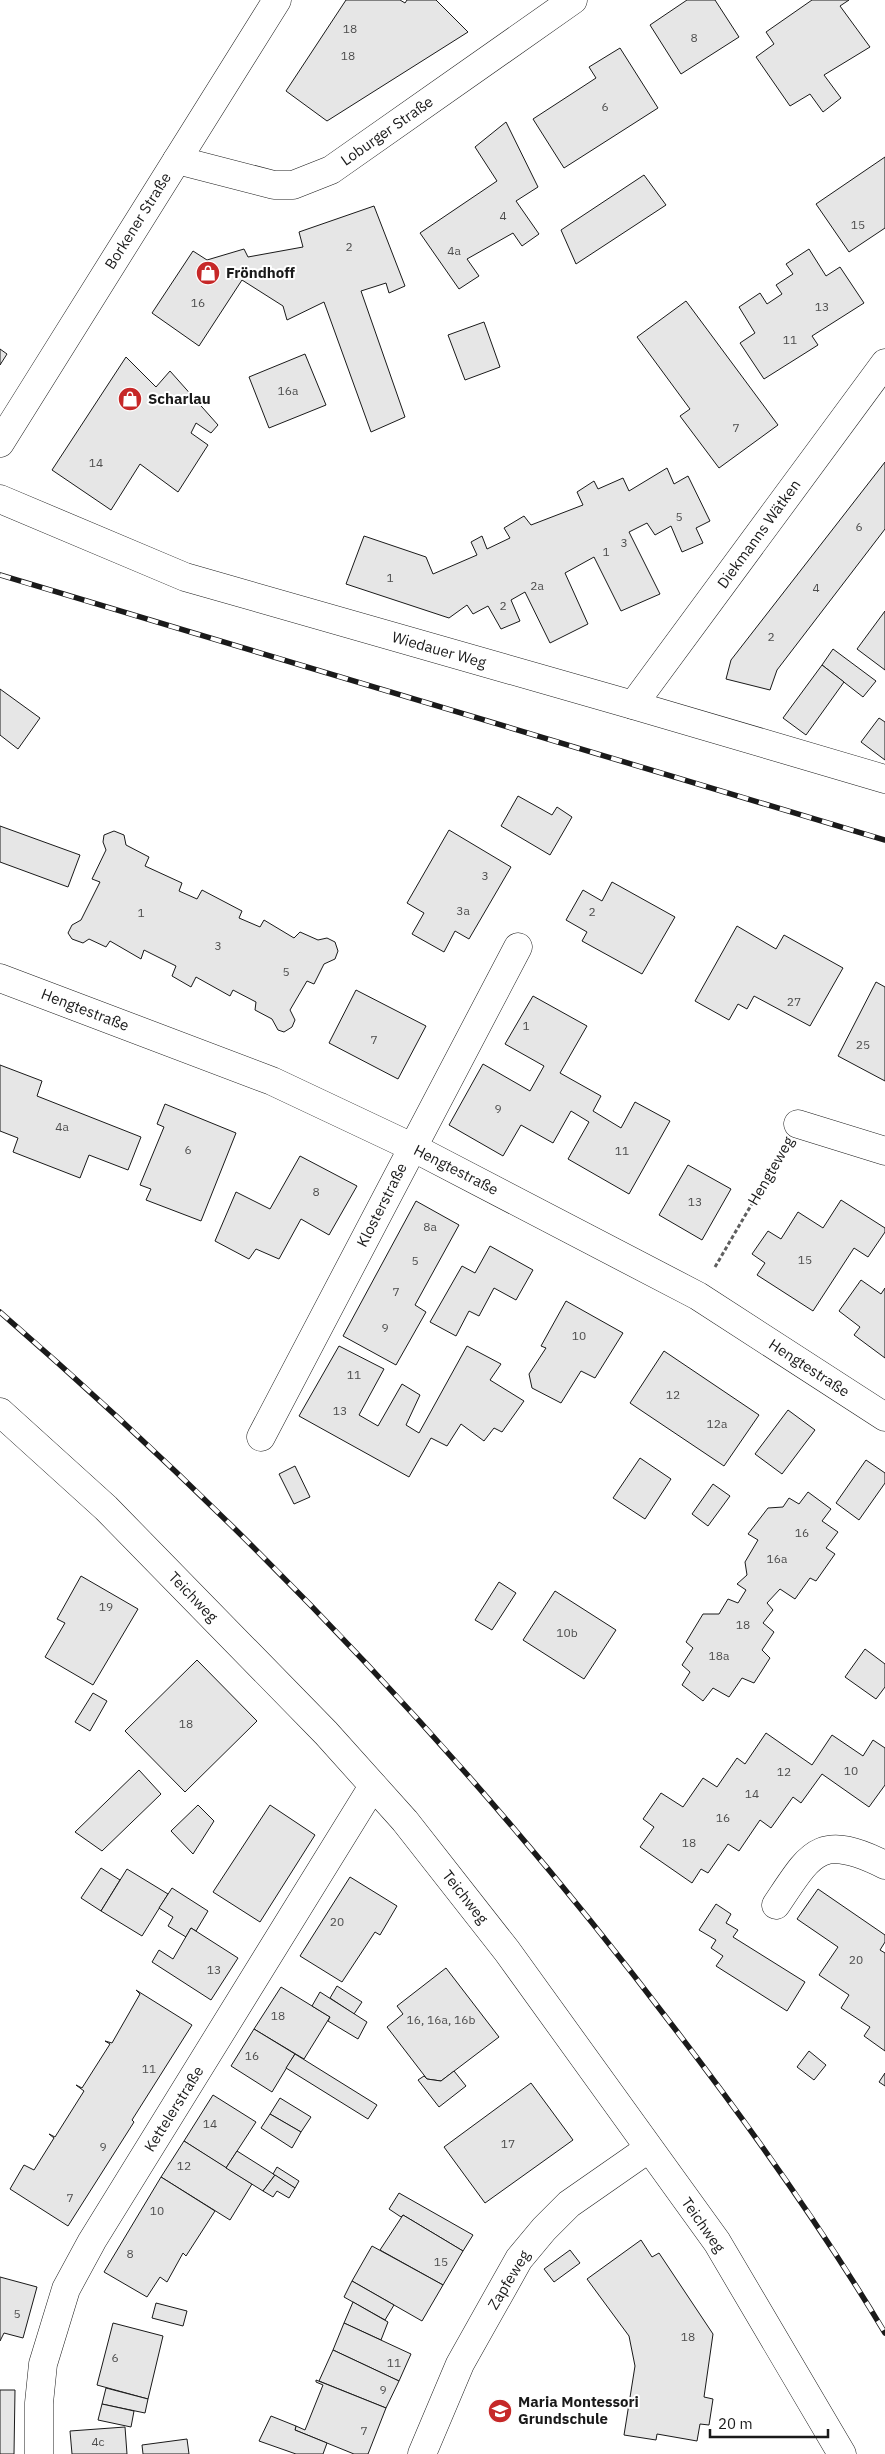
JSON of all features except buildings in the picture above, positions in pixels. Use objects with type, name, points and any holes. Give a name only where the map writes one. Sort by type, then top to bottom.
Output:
[{"type":"street","name":"Borkener Straße","points":[[0,443],[277,0]]},
{"type":"street","name":"Loburger Straße","points":[[177,160],[274,185],[293,184],[331,170],[573,0]]},
{"type":"street","name":"Diekmanns Wätken","points":[[633,705],[885,363]]},
{"type":"street","name":"Wiedauer Weg","points":[[0,498],[185,578],[633,705],[885,779]]},
{"type":"street","name":"Klosterstraße","points":[[261,1437],[518,947]]},
{"type":"street","name":"Hengtestraße","points":[[0,978],[272,1081],[412,1148],[698,1296],[885,1417]]},
{"type":"street","name":"Hengteweg","points":[[798,1124],[885,1151]]},
{"type":"street","name":"Teichweg","points":[[0,1412],[106,1508],[326,1733],[405,1821],[507,1951],[648,2149],[717,2242],[842,2454]]},
{"type":"street","name":"Kettelerstraße","points":[[39,2454],[39,2403],[43,2364],[66,2289],[92,2241],[373,1786]]},
{"type":"street","points":[[776,1906],[806,1861],[825,1849],[847,1850],[885,1864]]},
{"type":"street","name":"Zapfeweg","points":[[422,2454],[460,2364],[519,2259],[544,2229],[570,2204],[648,2149]]},
{"type":"path","name":"Hengteweg","points":[[698,1296],[798,1124]]},
{"type":"railway","points":[[0,575],[885,840]]},
{"type":"railway","points":[[0,1312],[182,1477],[355,1651],[438,1741],[596,1928],[672,2025],[810,2215],[885,2333]]},
{"type":"place","name":"Fröndhoff","points":[[208,273]]},
{"type":"place","name":"Scharlau","points":[[130,399]]},
{"type":"place","name":"Maria Montessori Grundschule","points":[[500,2411]]}]
